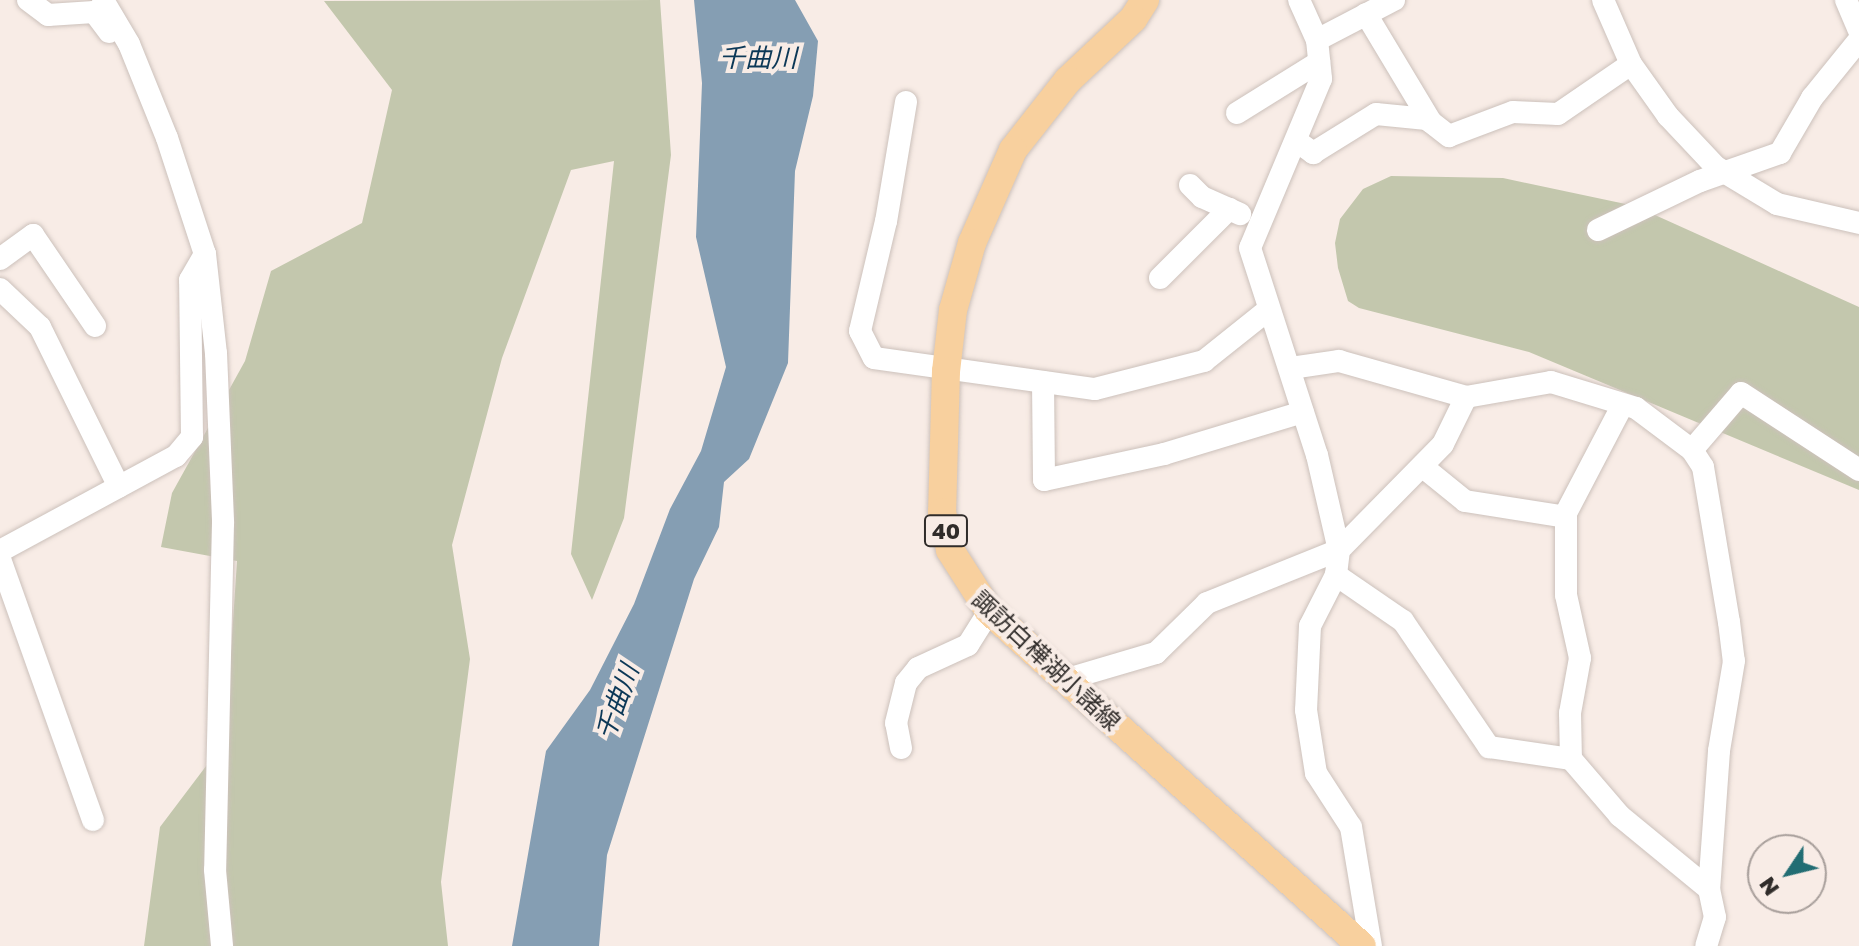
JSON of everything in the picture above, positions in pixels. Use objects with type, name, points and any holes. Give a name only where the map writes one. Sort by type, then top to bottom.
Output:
[{"type":"main road","name":"諏訪白樺湖小諸線","points":[[1145,0],[1133,19],[1068,80],[1013,150],[968,257],[953,310],[946,371],[942,512],[950,550],[989,611],[1362,946]]},
{"type":"street","points":[[28,0],[48,15],[94,12],[114,40],[129,44]]},
{"type":"street","points":[[103,0],[129,44],[167,138],[205,254],[216,353],[223,523],[215,870],[222,946]]},
{"type":"street","points":[[1299,0],[1318,51],[1321,79],[1298,142],[1257,223],[1250,248],[1268,310],[1291,368],[1339,550],[1336,575],[1310,626],[1306,710],[1316,773],[1351,827],[1371,946]]},
{"type":"street","points":[[1237,113],[1366,14],[1394,0]]},
{"type":"street","points":[[1603,0],[1631,64],[1668,116],[1725,174],[1777,204],[1859,223]]},
{"type":"street","points":[[1846,0],[1859,30]]},
{"type":"street","points":[[1366,14],[1431,122],[1449,136],[1513,112],[1558,114],[1631,64]]},
{"type":"street","points":[[1598,230],[1700,181],[1780,153],[1812,98],[1859,40]]},
{"type":"street","points":[[906,102],[886,221],[860,331],[874,358],[946,371],[1095,389],[1204,361],[1268,310]]},
{"type":"street","points":[[1298,142],[1313,153],[1376,114],[1431,122]]},
{"type":"street","points":[[1190,185],[1257,223]]},
{"type":"street","points":[[1160,278],[1229,209]]},
{"type":"street","points":[[0,259],[33,235],[95,326]]},
{"type":"street","points":[[0,551],[176,456],[192,437],[190,280],[205,254]]},
{"type":"street","points":[[0,289],[40,327],[119,487]]},
{"type":"street","points":[[1291,368],[1339,361],[1466,397],[1551,382],[1621,408],[1636,408],[1692,450],[1705,481],[1734,661],[1719,751],[1709,889],[1715,917],[1706,946]]},
{"type":"street","points":[[1043,382],[1044,480],[1164,454],[1303,412]]},
{"type":"street","points":[[1692,450],[1741,393],[1859,470]]},
{"type":"street","points":[[1064,680],[1156,653],[1207,603],[1339,550],[1443,444],[1466,397]]},
{"type":"street","points":[[1621,408],[1566,517],[1566,595],[1580,658],[1570,713],[1571,759],[1620,816],[1709,889]]},
{"type":"street","points":[[1423,467],[1465,501],[1566,517]]},
{"type":"street","points":[[0,559],[93,820]]},
{"type":"street","points":[[1336,575],[1403,621],[1489,747],[1571,759]]},
{"type":"street","points":[[901,748],[896,723],[906,683],[918,668],[968,645],[989,611]]},
{"type":"green space","points":[[660,0],[671,155],[624,518],[592,600],[571,554],[614,161],[571,170],[502,358],[452,545],[470,659],[441,882],[448,946],[144,946],[160,827],[225,741],[237,561],[161,547],[172,493],[245,361],[271,271],[362,223],[392,90],[324,1]]},
{"type":"green space","points":[[1391,176],[1503,178],[1635,206],[1859,307],[1859,490],[1529,352],[1359,308],[1348,301],[1338,268],[1335,243],[1340,219],[1363,189]]},
{"type":"water","name":"千曲川","points":[[694,0],[795,0],[818,41],[813,96],[795,171],[788,363],[749,459],[724,482],[719,527],[694,579],[607,855],[599,946],[512,946],[546,751],[590,690],[634,604],[670,509],[701,451],[726,367],[696,237],[702,83]]}]
